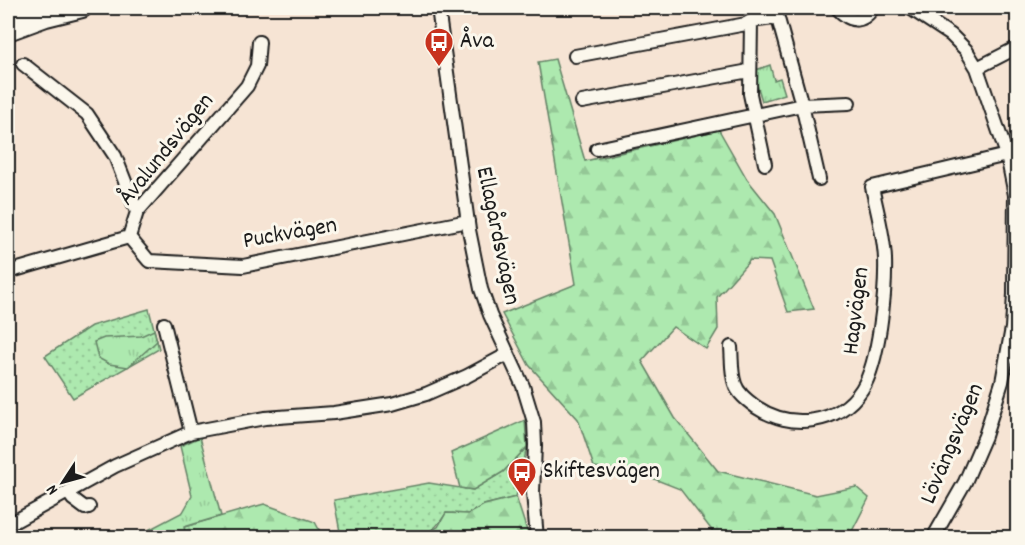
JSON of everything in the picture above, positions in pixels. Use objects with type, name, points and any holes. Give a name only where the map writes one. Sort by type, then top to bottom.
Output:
[{"type":"main road","points":[[8,14],[28,8]]},
{"type":"main road","points":[[8,31],[46,17],[82,8]]},
{"type":"street","name":"Ellagårdsvägen","points":[[438,8],[468,221],[481,289],[490,315],[523,386],[534,422],[533,493],[537,537]]},
{"type":"street","points":[[837,8],[849,19],[856,20],[867,17],[873,8]]},
{"type":"street","name":"Lövängsvägen","points":[[910,8],[951,35],[966,50],[977,68],[1007,155],[1015,195],[1016,262],[1012,328],[1002,382],[985,436],[965,482],[933,537]]},
{"type":"street","points":[[575,56],[774,18],[776,11]]},
{"type":"street","points":[[776,11],[802,105],[819,179]]},
{"type":"street","points":[[751,21],[749,71],[754,116],[765,165]]},
{"type":"street","name":"Åvalundsvägen","points":[[8,272],[129,237],[137,212],[247,86],[257,66],[259,42]]},
{"type":"street","points":[[977,68],[1017,47]]},
{"type":"street","points":[[23,64],[87,114],[115,156],[137,212]]},
{"type":"street","points":[[582,102],[749,71]]},
{"type":"street","points":[[597,149],[802,105],[849,103]]},
{"type":"street","name":"Hagvägen","points":[[731,347],[735,384],[745,399],[761,410],[794,422],[812,421],[831,415],[848,404],[861,391],[868,377],[879,333],[885,260],[872,187],[1007,155]]},
{"type":"street","name":"Puckvägen","points":[[129,237],[149,261],[243,266],[468,221]]},
{"type":"street","points":[[164,324],[191,432]]},
{"type":"street","points":[[8,525],[115,466],[191,432],[265,418],[334,413],[392,404],[436,390],[508,354]]},
{"type":"street","points":[[68,492],[81,506],[89,507]]},
{"type":"street","points":[[8,530],[12,537]]},
{"type":"green space","points":[[555,59],[585,161],[719,130],[747,179],[775,214],[814,309],[788,312],[770,261],[750,260],[717,297],[718,329],[706,349],[673,327],[642,361],[675,418],[718,471],[816,495],[856,487],[869,498],[849,537],[717,537],[680,489],[639,473],[594,467],[578,419],[529,365],[502,314],[576,284],[538,62]]},
{"type":"green space","points":[[770,65],[774,80],[780,78],[785,94],[762,101],[753,71]]},
{"type":"green space","points":[[149,309],[159,349],[73,398],[45,356],[91,326]]},
{"type":"green space","points":[[154,330],[157,341],[128,367],[109,364],[98,358],[94,342],[104,338],[141,336]]},
{"type":"green space","points":[[525,420],[527,447],[503,472],[473,490],[460,488],[451,453]]},
{"type":"green space","points":[[200,437],[221,516],[184,527],[186,537],[135,537],[183,512],[192,496],[180,446]]},
{"type":"green space","points":[[527,447],[516,497],[484,505],[468,514],[446,513],[435,528],[422,535],[383,538],[341,537],[334,500],[429,483],[473,490],[503,472]]},
{"type":"green space","points":[[516,497],[529,537],[418,537],[438,527],[446,513],[468,514],[484,505]]},
{"type":"green space","points":[[264,504],[315,522],[323,537],[186,537],[184,527]]},
{"type":"place","name":"Åva","points":[[439,68]]},
{"type":"place","name":"Skiftesvägen","points":[[522,498]]}]
